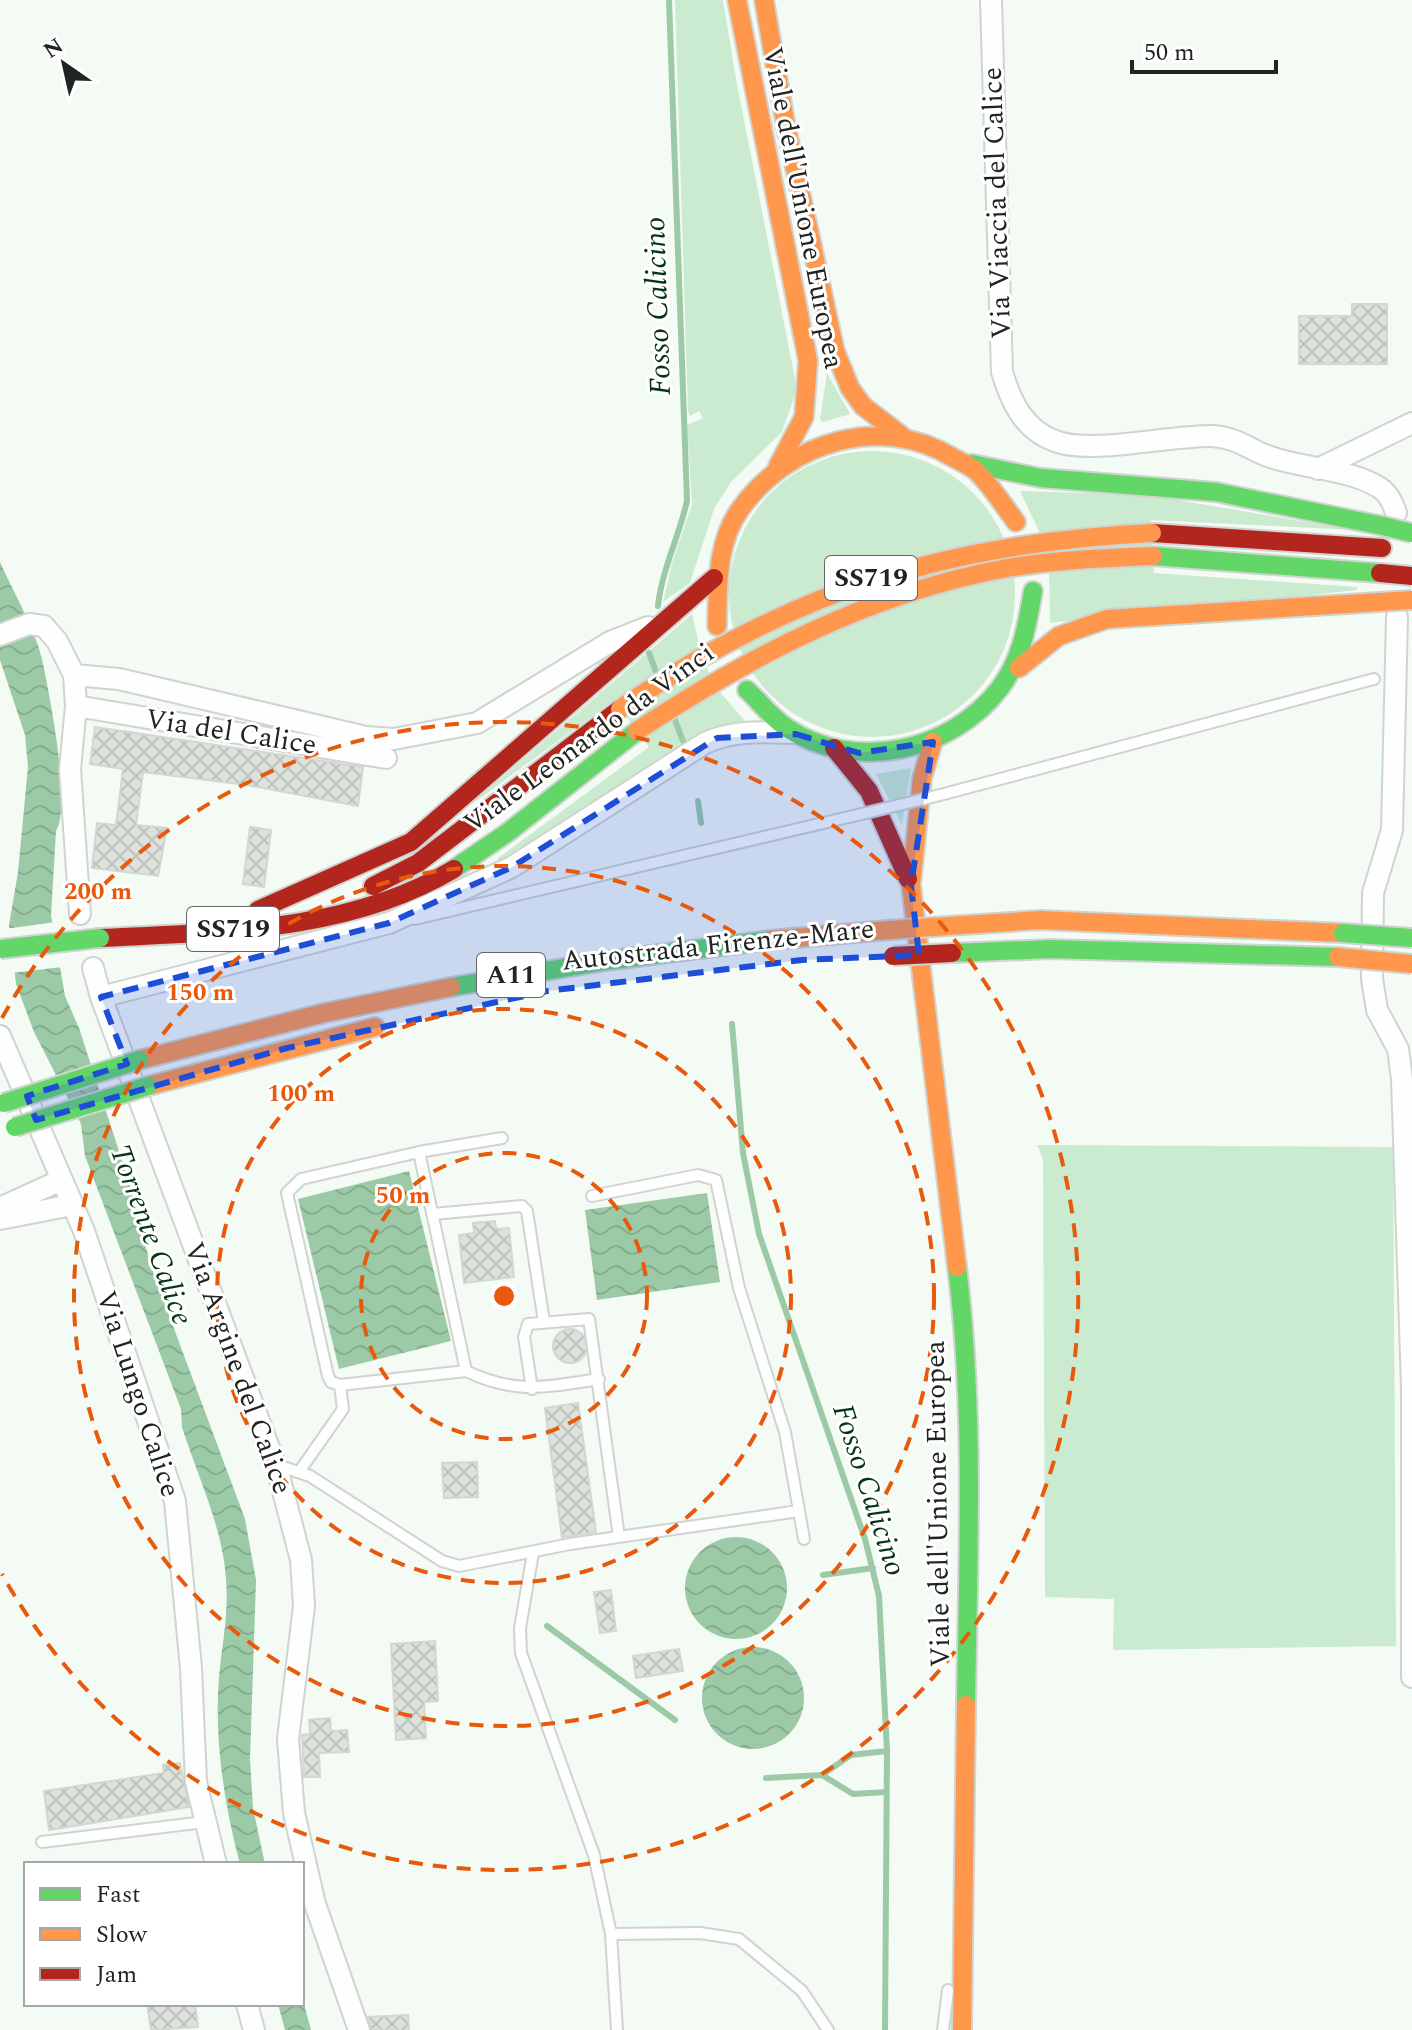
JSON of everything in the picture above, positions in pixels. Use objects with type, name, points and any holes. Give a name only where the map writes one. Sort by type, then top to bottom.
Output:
[{"type":"main road","name":"Viale dell'Unione Europea","points":[[737,0],[808,361],[808,412],[794,444],[778,466]]},
{"type":"main road","name":"Viale dell'Unione Europea","points":[[764,0],[786,127],[835,351],[850,388],[863,406],[902,436]]},
{"type":"main road","name":"Viale dell'Unione Europea","points":[[717,626],[714,578],[725,535],[734,516],[761,481],[778,466],[796,454],[837,439],[880,434],[902,436],[944,450],[964,462],[996,491],[1016,522]]},
{"type":"main road","points":[[964,462],[1008,476],[1162,486],[1389,519],[1412,533]]},
{"type":"main road","name":"Viale Leonardo da Vinci","points":[[102,938],[175,922],[339,897],[378,884],[418,863],[620,709],[729,636],[848,585],[1011,544],[1076,536],[1152,533],[1412,550]]},
{"type":"main road","name":"Viale Leonardo da Vinci","points":[[0,949],[102,938],[192,935],[361,910],[424,886],[462,862],[637,731],[747,659],[867,604],[943,582],[1014,566],[1078,558],[1153,556],[1412,576]]},
{"type":"main road","points":[[258,910],[411,842],[714,578]]},
{"type":"main road","points":[[1010,676],[1027,636],[1033,591]]},
{"type":"main road","points":[[747,690],[774,719],[796,734],[834,748],[884,753],[933,742],[977,715],[1010,676],[1044,644],[1081,624],[1107,619],[1412,600]]},
{"type":"main road","name":"Viale dell'Unione Europea","points":[[933,742],[922,778],[911,885],[967,1347],[970,1420],[962,2030]]},
{"type":"main road","name":"Viale dell'Unione Europea","points":[[834,748],[869,791],[911,885]]},
{"type":"main road","points":[[361,910],[437,899]]},
{"type":"main road","name":"Autostrada Firenze-Mare","points":[[2,1103],[139,1060],[272,1024],[507,975],[685,949],[1040,920],[1412,938]]},
{"type":"main road","name":"Autostrada Firenze-Mare","points":[[885,956],[1050,949],[1338,957],[1412,964]]},
{"type":"main road","points":[[7,1129],[148,1086],[392,1024]]},
{"type":"street","name":"Via Viaccia del Calice","points":[[991,0],[1002,372],[1013,404],[1027,423],[1059,443],[1082,446],[1213,436],[1229,438],[1257,452],[1318,469]]},
{"type":"street","points":[[1318,469],[1412,423]]},
{"type":"street","points":[[1318,469],[1382,489],[1389,519]]},
{"type":"street","points":[[1397,617],[1392,830],[1373,893],[1372,979],[1377,1010],[1398,1049],[1402,1079],[1412,1387],[1412,1677]]},
{"type":"street","points":[[74,675],[119,679],[366,737],[394,739],[477,723],[610,642],[666,622]]},
{"type":"street","points":[[0,635],[29,624],[49,630],[74,675],[76,706],[70,769],[80,914]]},
{"type":"street","name":"Via del Calice","points":[[76,706],[386,758]]},
{"type":"street","name":"Viale Leonardo da Vinci","points":[[101,997],[389,923],[512,867],[705,743],[757,732],[796,734]]},
{"type":"street","name":"Via Argine del Calice","points":[[93,968],[101,997],[275,1464],[301,1560],[304,1606],[288,1739],[294,1813],[315,1904],[359,2030]]},
{"type":"street","name":"Via Lungo Calice","points":[[0,1036],[14,1063],[59,1181],[72,1205],[175,1501],[191,1668],[195,1768],[204,1822],[215,1862]]},
{"type":"street","points":[[0,1208],[59,1181]]},
{"type":"street","points":[[0,1219],[72,1205]]},
{"type":"street","points":[[248,2006],[254,2030]]},
{"type":"lane","points":[[389,923],[944,794],[1374,679]]},
{"type":"lane","points":[[502,1138],[419,1152],[301,1179],[287,1193],[328,1376],[331,1382],[340,1385],[466,1371],[495,1385],[532,1389],[599,1379]]},
{"type":"lane","points":[[419,1152],[466,1371]]},
{"type":"lane","points":[[592,1196],[698,1175],[716,1180],[739,1288],[785,1432],[804,1539]]},
{"type":"lane","points":[[433,1214],[522,1206],[527,1211],[544,1322]]},
{"type":"lane","points":[[532,1389],[525,1329],[528,1324],[589,1319],[619,1537]]},
{"type":"lane","points":[[299,1472],[343,1409],[340,1385]]},
{"type":"lane","points":[[275,1464],[299,1472],[448,1564],[474,1565],[619,1537],[799,1511]]},
{"type":"lane","points":[[533,1553],[520,1628],[521,1653],[594,1855],[611,1934],[617,2030]]},
{"type":"lane","points":[[42,1842],[204,1822]]},
{"type":"lane","points":[[943,2030],[949,1983],[965,1926]]},
{"type":"lane","points":[[611,1934],[700,1933],[739,1939],[802,1991],[828,2030]]},
{"type":"highlighted area","points":[[796,734],[859,753],[933,742],[911,885],[919,955],[802,960],[547,991],[287,1048],[36,1120],[27,1096],[127,1064],[101,997],[389,923],[512,867],[717,738]]},
{"type":"shaded area","points":[[675,0],[723,0],[797,389],[782,432],[731,482],[714,509],[690,583],[663,602],[672,563],[692,504],[687,425],[703,418],[699,411],[690,416],[688,411]]},
{"type":"shaded area","points":[[827,373],[850,414],[823,422],[820,419]]},
{"type":"shaded area","points":[[872,451],[900,454],[927,462],[951,475],[973,493],[991,515],[1004,539],[1012,566],[1015,594],[1012,622],[1004,649],[991,673],[973,695],[951,713],[927,726],[900,734],[872,737],[844,734],[817,726],[793,713],[771,695],[753,673],[740,649],[732,622],[729,594],[732,566],[740,539],[753,515],[771,493],[793,475],[817,462],[844,454]]},
{"type":"shaded area","points":[[1020,491],[1148,495],[1354,530],[1151,520],[1154,573],[1357,587],[1357,590],[1050,623],[1049,568],[1040,533]]},
{"type":"shaded area","points":[[692,614],[702,657],[714,685],[745,721],[713,729],[694,739],[498,862],[498,858],[649,747],[614,700],[468,807]]},
{"type":"shaded area","points":[[911,768],[902,825],[876,774]]},
{"type":"shaded area","points":[[1037,1145],[1393,1147],[1396,1646],[1113,1650],[1114,1599],[1045,1597],[1043,1159]]},
{"type":"water","points":[[0,562],[38,647],[54,721],[62,798],[56,831],[51,915],[65,996],[79,1028],[131,1188],[151,1267],[245,1519],[256,1580],[250,1760],[253,1808],[265,1862],[240,1862],[225,1795],[219,1748],[218,1700],[227,1592],[215,1521],[182,1427],[181,1409],[85,1156],[81,1124],[34,1032],[16,984],[9,925],[18,872],[28,767],[25,735],[0,660]]},
{"type":"water","points":[[409,1171],[451,1341],[339,1369],[298,1199]]},
{"type":"water","points":[[707,1193],[720,1282],[597,1300],[585,1210]]},
{"type":"water","points":[[736,1537],[756,1541],[772,1552],[783,1568],[787,1588],[783,1608],[772,1624],[756,1635],[736,1639],[716,1635],[700,1624],[689,1608],[685,1588],[689,1568],[700,1552],[716,1541]]},
{"type":"water","points":[[753,1647],[773,1651],[789,1662],[800,1678],[804,1698],[800,1718],[789,1734],[773,1745],[753,1749],[733,1745],[717,1734],[706,1718],[702,1698],[706,1678],[717,1662],[733,1651]]},
{"type":"water","points":[[304,2004],[311,2030],[285,2030],[279,2006]]},
{"type":"pier","points":[[56,922],[62,967],[11,973],[5,929]]},
{"type":"building","points":[[1352,304],[1387,304],[1387,364],[1299,364],[1299,316],[1352,316]]},
{"type":"building","points":[[95,727],[363,767],[358,806],[247,785],[143,772],[136,825],[167,828],[158,876],[92,868],[97,823],[116,825],[123,769],[90,764]]},
{"type":"building","points":[[250,827],[271,830],[264,887],[243,884]]},
{"type":"building","points":[[495,1221],[496,1229],[509,1228],[514,1277],[464,1283],[459,1235],[474,1233],[473,1223]]},
{"type":"building","points":[[570,1329],[582,1334],[587,1346],[582,1358],[570,1363],[558,1358],[553,1346],[558,1334]]},
{"type":"building","points":[[578,1403],[596,1532],[562,1537],[545,1408]]},
{"type":"building","points":[[477,1462],[478,1497],[444,1498],[442,1463]]},
{"type":"building","points":[[611,1590],[616,1631],[600,1633],[594,1592]]},
{"type":"building","points":[[435,1641],[438,1701],[424,1702],[426,1738],[396,1740],[391,1644]]},
{"type":"building","points":[[679,1649],[683,1671],[636,1678],[633,1656]]},
{"type":"building","points":[[330,1718],[331,1731],[347,1730],[349,1752],[319,1753],[320,1777],[304,1777],[302,1735],[310,1734],[309,1720]]},
{"type":"building","points":[[180,1763],[189,1807],[49,1830],[44,1791],[164,1773],[163,1765]]},
{"type":"building","points":[[147,2006],[195,2006],[198,2027],[151,2030]]},
{"type":"building","points":[[408,2015],[409,2030],[372,2030],[368,2017]]},
{"type":"waterway","name":"Fosso Calicino","points":[[658,606],[687,501],[669,0]]},
{"type":"waterway","name":"Fosso Calicino","points":[[649,653],[656,672]]},
{"type":"waterway","name":"Fosso Calicino","points":[[675,720],[683,741]]},
{"type":"waterway","name":"Fosso Calicino","points":[[698,801],[701,823]]},
{"type":"waterway","name":"Fosso Calicino","points":[[732,1024],[743,1153],[759,1234],[865,1539],[879,1596],[887,1751],[885,2030]]},
{"type":"waterway","points":[[823,1575],[873,1568]]},
{"type":"waterway","points":[[547,1626],[675,1720]]},
{"type":"waterway","points":[[766,1778],[822,1775],[851,1755],[887,1751]]},
{"type":"waterway","points":[[822,1775],[853,1794],[887,1792]]},
{"type":"traffic: fast","points":[[972,464],[1041,478],[1216,492],[1383,526]]},
{"type":"traffic: fast","points":[[1383,526],[1412,533]]},
{"type":"traffic: fast","points":[[1153,556],[1380,573]]},
{"type":"traffic: fast","points":[[747,690],[787,728],[814,742],[842,750],[871,752],[901,749],[929,741],[956,728],[980,710],[1000,688],[1019,654],[1033,591]]},
{"type":"traffic: fast","points":[[454,869],[507,833],[637,731]]},
{"type":"traffic: fast","points":[[1343,933],[1412,938]]},
{"type":"traffic: fast","points":[[0,949],[100,938]]},
{"type":"traffic: fast","points":[[451,987],[605,961],[770,940]]},
{"type":"traffic: fast","points":[[952,953],[1050,949],[1338,957]]},
{"type":"traffic: fast","points":[[4,1103],[139,1060]]},
{"type":"traffic: fast","points":[[15,1127],[148,1086]]},
{"type":"traffic: fast","points":[[957,1267],[968,1431],[966,1705]]},
{"type":"traffic: slow","points":[[737,0],[808,361],[804,417],[778,466]]},
{"type":"traffic: slow","points":[[764,0],[786,127],[835,351],[850,388],[863,406],[902,436]]},
{"type":"traffic: slow","points":[[717,626],[718,580],[723,550],[741,508],[761,485],[785,466],[810,451],[838,441],[896,437],[924,444],[976,471],[1016,522]]},
{"type":"traffic: slow","points":[[620,709],[683,668],[746,633],[872,580],[1006,548],[1152,533]]},
{"type":"traffic: slow","points":[[637,731],[768,653],[814,630],[908,593],[1007,568],[1061,561],[1153,556]]},
{"type":"traffic: slow","points":[[1380,602],[1412,600]]},
{"type":"traffic: slow","points":[[1019,668],[1059,636],[1107,619],[1380,602]]},
{"type":"traffic: slow","points":[[933,742],[922,778],[911,885],[957,1267]]},
{"type":"traffic: slow","points":[[948,926],[1040,920],[1343,933]]},
{"type":"traffic: slow","points":[[889,930],[948,926]]},
{"type":"traffic: slow","points":[[770,940],[889,930]]},
{"type":"traffic: slow","points":[[1338,957],[1412,964]]},
{"type":"traffic: slow","points":[[139,1060],[324,1013],[451,987]]},
{"type":"traffic: slow","points":[[148,1086],[375,1027]]},
{"type":"traffic: slow","points":[[962,2030],[966,1705]]},
{"type":"traffic: jam","points":[[1152,533],[1382,548]]},
{"type":"traffic: jam","points":[[1380,573],[1412,576]]},
{"type":"traffic: jam","points":[[258,910],[411,842],[714,578]]},
{"type":"traffic: jam","points":[[373,886],[418,863],[620,709]]},
{"type":"traffic: jam","points":[[834,748],[869,791],[908,879]]},
{"type":"traffic: jam","points":[[100,938],[237,930],[327,917],[371,906],[414,890],[454,869]]},
{"type":"traffic: jam","points":[[893,956],[952,953]]},
{"type":"water label","name":"Torrente Calice","points":[[151,1235]]}]
